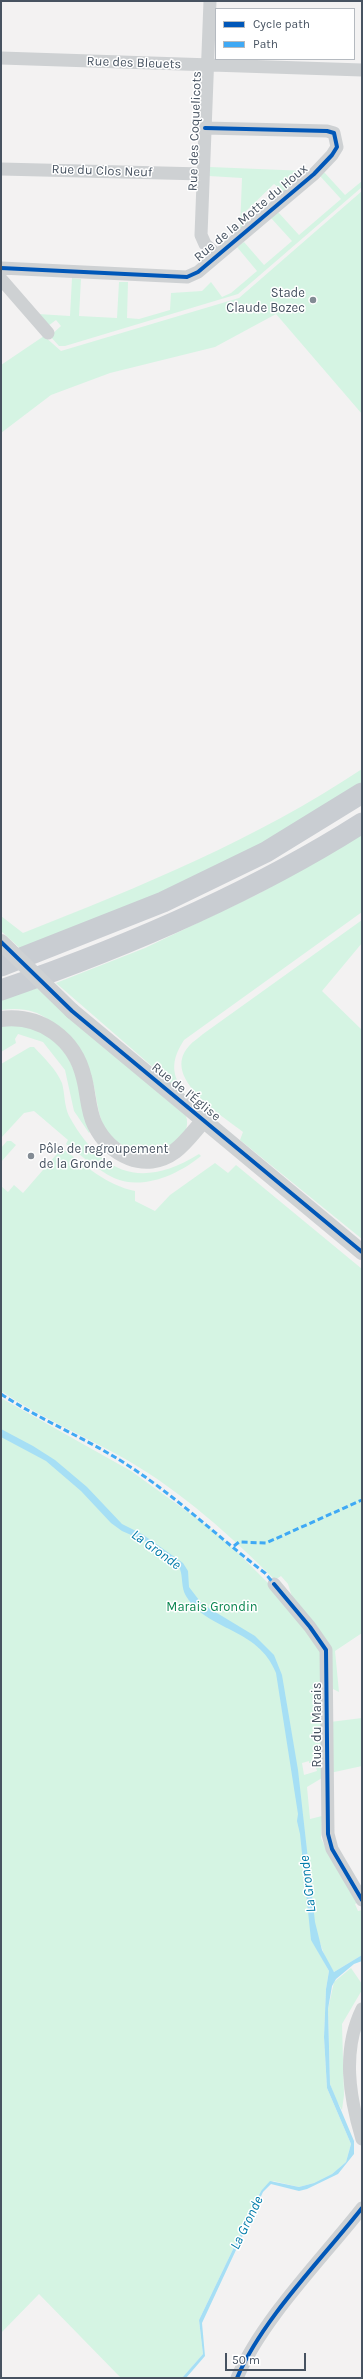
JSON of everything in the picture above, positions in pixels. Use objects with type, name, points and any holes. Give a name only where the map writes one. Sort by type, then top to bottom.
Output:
[{"type":"main road","points":[[1,966],[184,892],[266,852],[362,793]]},
{"type":"main road","points":[[1,990],[74,965],[203,910],[271,875],[362,823]]},
{"type":"street","name":"Rue des Coquelicots","points":[[210,1],[201,235],[205,244],[217,255]]},
{"type":"street","name":"Rue des Bleuets","points":[[1,58],[362,70]]},
{"type":"street","name":"Rue de la Motte du Houx","points":[[1,268],[187,277],[198,272],[314,174],[332,155],[337,147],[337,140],[334,133],[327,131],[205,128]]},
{"type":"street","name":"Rue du Clos Neuf","points":[[1,169],[203,174]]},
{"type":"street","points":[[1,279],[48,334]]},
{"type":"street","name":"Rue de l'Église","points":[[1,942],[72,1011],[362,1252]]},
{"type":"street","points":[[1,1019],[26,1020],[44,1024],[69,1046],[84,1076],[94,1124],[107,1144],[126,1157],[138,1160],[164,1158],[176,1150],[204,1120]]},
{"type":"street","name":"Rue du Marais","points":[[274,1584],[310,1627],[326,1650],[328,1834],[332,1849],[362,1900]]},
{"type":"street","points":[[362,2009],[354,2026],[349,2045],[355,2115],[362,2139]]},
{"type":"street","points":[[237,2378],[242,2366],[280,2310],[362,2208]]},
{"type":"green space","points":[[210,167],[307,171],[284,192],[274,184],[244,213],[251,221],[240,230],[242,178],[209,176]]},
{"type":"green space","points":[[324,172],[345,195],[362,181],[362,187],[238,294],[65,346],[59,346],[50,336],[61,326],[56,320],[48,326],[38,314],[70,316],[72,278],[81,279],[79,316],[117,318],[119,282],[128,282],[127,318],[139,319],[170,310],[171,293],[202,291],[211,282],[222,297],[231,293],[257,271],[237,247],[244,242],[264,265],[292,241],[271,218],[278,212],[299,235],[341,199],[320,176]]},
{"type":"green space","points":[[362,191],[362,414],[276,314],[215,347],[110,373],[51,395],[1,433],[1,365],[44,336],[61,351],[239,298]]},
{"type":"green space","points":[[362,769],[362,786],[311,819],[176,890],[24,952],[1,931],[1,916],[23,933],[111,898],[197,860],[281,818]]},
{"type":"green space","points":[[362,834],[362,912],[184,1040],[176,1056],[174,1067],[176,1078],[184,1094],[56,983],[145,948],[260,893]]},
{"type":"green space","points":[[362,920],[362,943],[322,991],[362,1030],[362,1239],[240,1140],[243,1132],[209,1106],[197,1095],[188,1083],[182,1071],[182,1058],[189,1046],[203,1034]]},
{"type":"green space","points":[[37,988],[186,1116],[186,1131],[176,1143],[162,1151],[154,1153],[141,1153],[120,1145],[113,1139],[107,1132],[103,1123],[88,1068],[66,1038],[52,1022],[35,1012],[14,1009],[1,1010],[1,1000]]},
{"type":"green space","points":[[1,1022],[31,1026],[46,1034],[58,1044],[67,1056],[79,1084],[92,1130],[89,1133],[74,1111],[65,1070],[43,1042],[18,1034],[15,1039],[16,1043],[1,1052]]},
{"type":"green space","points":[[30,1047],[34,1047],[50,1064],[62,1083],[67,1112],[81,1136],[109,1163],[124,1170],[141,1173],[159,1171],[178,1165],[199,1154],[201,1156],[182,1169],[160,1179],[137,1183],[125,1182],[108,1175],[95,1167],[66,1144],[68,1140],[34,1111],[24,1113],[1,1138],[1,1064]]},
{"type":"green space","points":[[7,1141],[11,1141],[16,1145],[1,1162],[1,1148]]},
{"type":"green space","points":[[62,1148],[105,1180],[135,1191],[135,1201],[155,1211],[170,1195],[215,1163],[228,1173],[236,1165],[362,1269],[362,1633],[335,1651],[339,1692],[333,1689],[329,1659],[293,1600],[288,1584],[281,1576],[275,1580],[205,1515],[147,1472],[111,1451],[32,1410],[1,1391],[1,1186],[8,1192],[14,1185],[23,1193]]},
{"type":"green space","name":"Marais Grondin","points":[[1,1398],[131,1471],[210,1528],[271,1586],[320,1647],[322,1778],[307,1787],[310,1819],[322,1816],[321,1838],[326,1849],[359,1902],[355,1904],[358,1911],[362,1910],[362,1955],[334,1972],[326,1960],[318,1937],[312,1940],[329,1971],[326,1989],[324,2037],[327,2088],[351,2144],[346,2162],[332,2174],[314,2183],[299,2187],[273,2181],[261,2191],[199,2320],[203,2354],[182,2378],[121,2378],[39,2294],[1,2333]],"holes":[[[309,1761],[309,1763],[315,1763],[317,1771],[304,1775],[302,1763]]]},
{"type":"green space","points":[[362,1718],[362,1766],[330,1773],[330,1722]]},
{"type":"green space","points":[[351,1968],[362,1984],[362,1990],[342,2024],[344,2095],[342,2110],[336,2100],[330,2084],[328,2009],[334,1982]]},
{"type":"water","name":"La Gronde","points":[[1,1429],[55,1460],[87,1487],[122,1524],[142,1534],[183,1563],[188,1571],[189,1587],[202,1604],[255,1636],[274,1655],[282,1675],[298,1770],[315,1922],[322,1950],[334,1972],[362,1955],[362,1961],[354,1964],[336,1979],[332,1986],[328,2009],[330,2084],[354,2141],[354,2154],[338,2174],[307,2189],[299,2191],[271,2184],[263,2192],[202,2323],[205,2356],[186,2378],[182,2378],[203,2354],[199,2320],[261,2191],[270,2181],[299,2187],[314,2183],[332,2174],[346,2162],[351,2144],[327,2088],[324,2037],[326,1989],[329,1971],[311,1940],[300,1834],[297,1821],[298,1814],[276,1673],[268,1658],[257,1647],[245,1638],[207,1617],[195,1608],[184,1593],[180,1569],[145,1541],[122,1531],[111,1523],[81,1491],[46,1461],[1,1437]]},
{"type":"marked path","points":[[1,1394],[113,1456],[147,1478],[265,1573],[274,1584]]},
{"type":"marked path","points":[[234,1546],[239,1542],[266,1543],[362,1500]]},
{"type":"cycle path","points":[[1,268],[187,277],[198,272],[314,174],[332,155],[337,147],[334,133],[327,131],[205,128]]},
{"type":"cycle path","points":[[1,942],[72,1011],[362,1252]]},
{"type":"cycle path","points":[[274,1584],[310,1627],[326,1650],[328,1834],[332,1849],[362,1900]]},
{"type":"cycle path","points":[[237,2378],[261,2334],[277,2312],[362,2208]]},
{"type":"place","name":"Stade Claude Bozec","points":[[313,300]]},
{"type":"place","name":"Pôle de regroupement de la Gronde","points":[[31,1156]]}]
